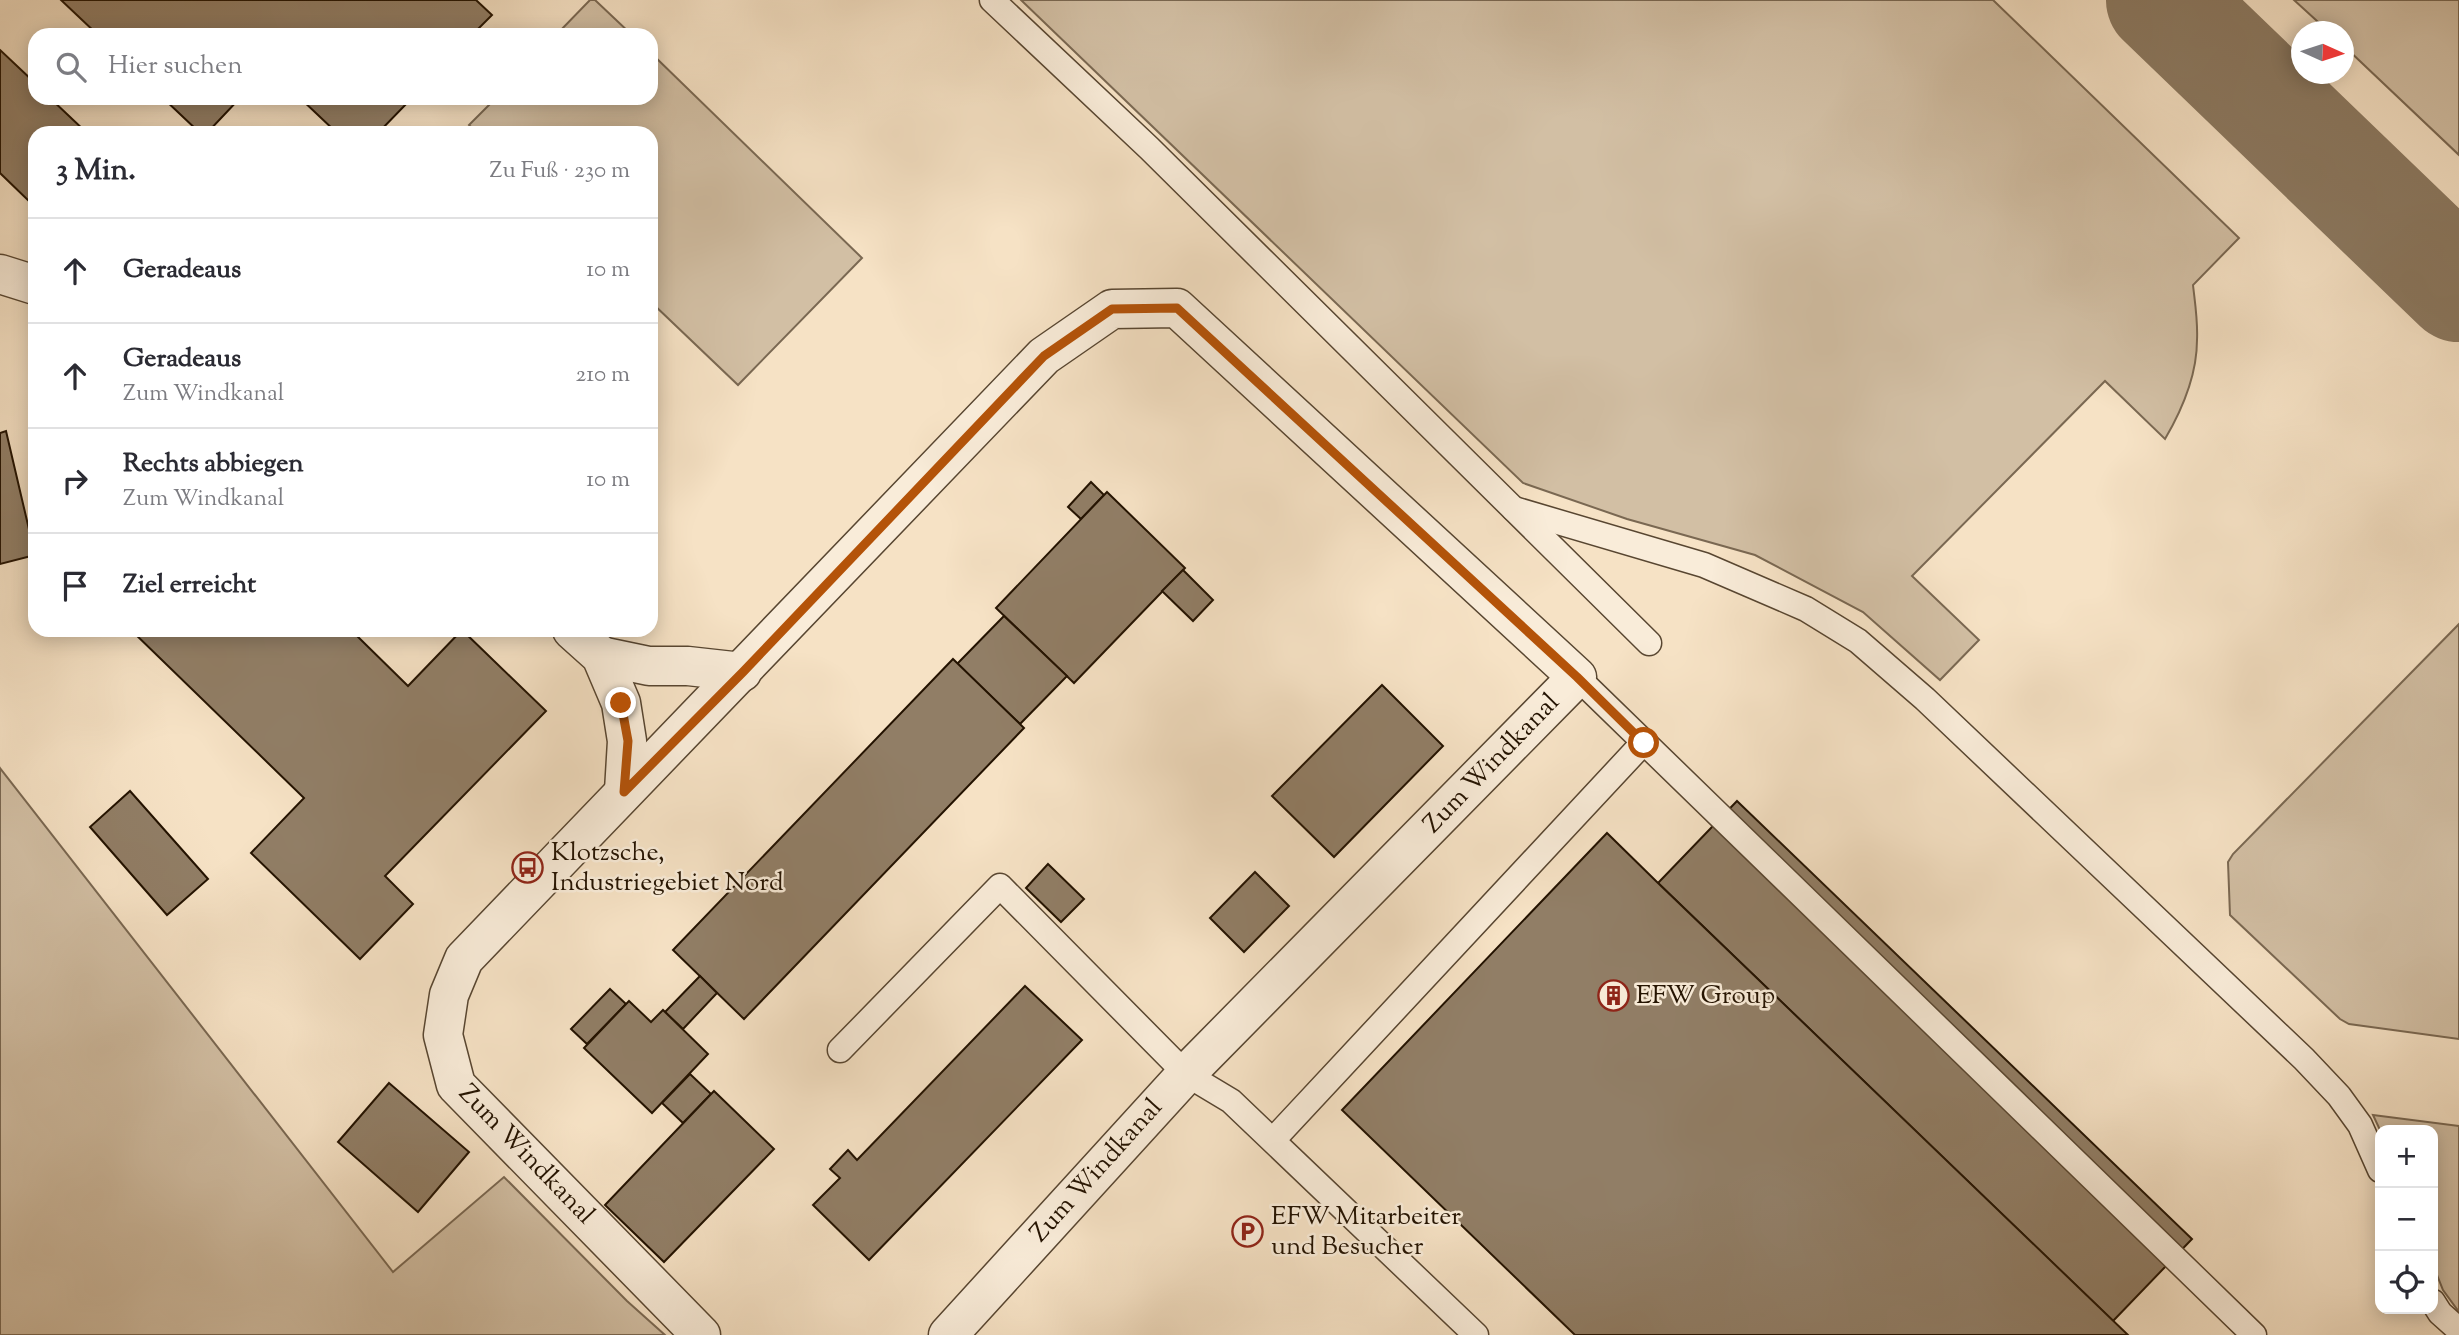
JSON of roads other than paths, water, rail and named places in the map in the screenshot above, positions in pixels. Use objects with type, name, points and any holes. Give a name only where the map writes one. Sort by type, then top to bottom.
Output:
[{"type":"street","points":[[0,274],[28,283]]},
{"type":"street","name":"Zum Windkanal","points":[[701,1335],[456,1085],[443,1035],[449,995],[464,959],[743,672],[1044,356],[1112,309],[1177,308],[1577,677],[1186,1074],[948,1335]]},
{"type":"street","points":[[580,637],[601,656],[621,703],[628,741],[624,792]]},
{"type":"street","points":[[601,656],[649,666],[688,666],[743,672]]},
{"type":"lane","points":[[992,0],[1149,148],[1649,643]]},
{"type":"lane","points":[[1514,509],[1703,565],[1806,609],[1857,641],[1925,699],[2304,1059],[2339,1096],[2360,1125],[2375,1159]]},
{"type":"lane","points":[[1577,677],[2254,1335]]},
{"type":"lane","points":[[1273,1140],[1644,743]]},
{"type":"lane","points":[[840,1050],[1000,887],[1186,1074],[1231,1101],[1476,1335]]},
{"type":"lane","points":[[2438,1310],[2459,1331]]},
{"type":"place","name":"Klotzsche, Industriegebiet Nord","points":[[528,868]]},
{"type":"place","name":"EFW Group","points":[[1613,996]]},
{"type":"place","name":"EFW Mitarbeiter und Besucher","points":[[1248,1232]]}]
